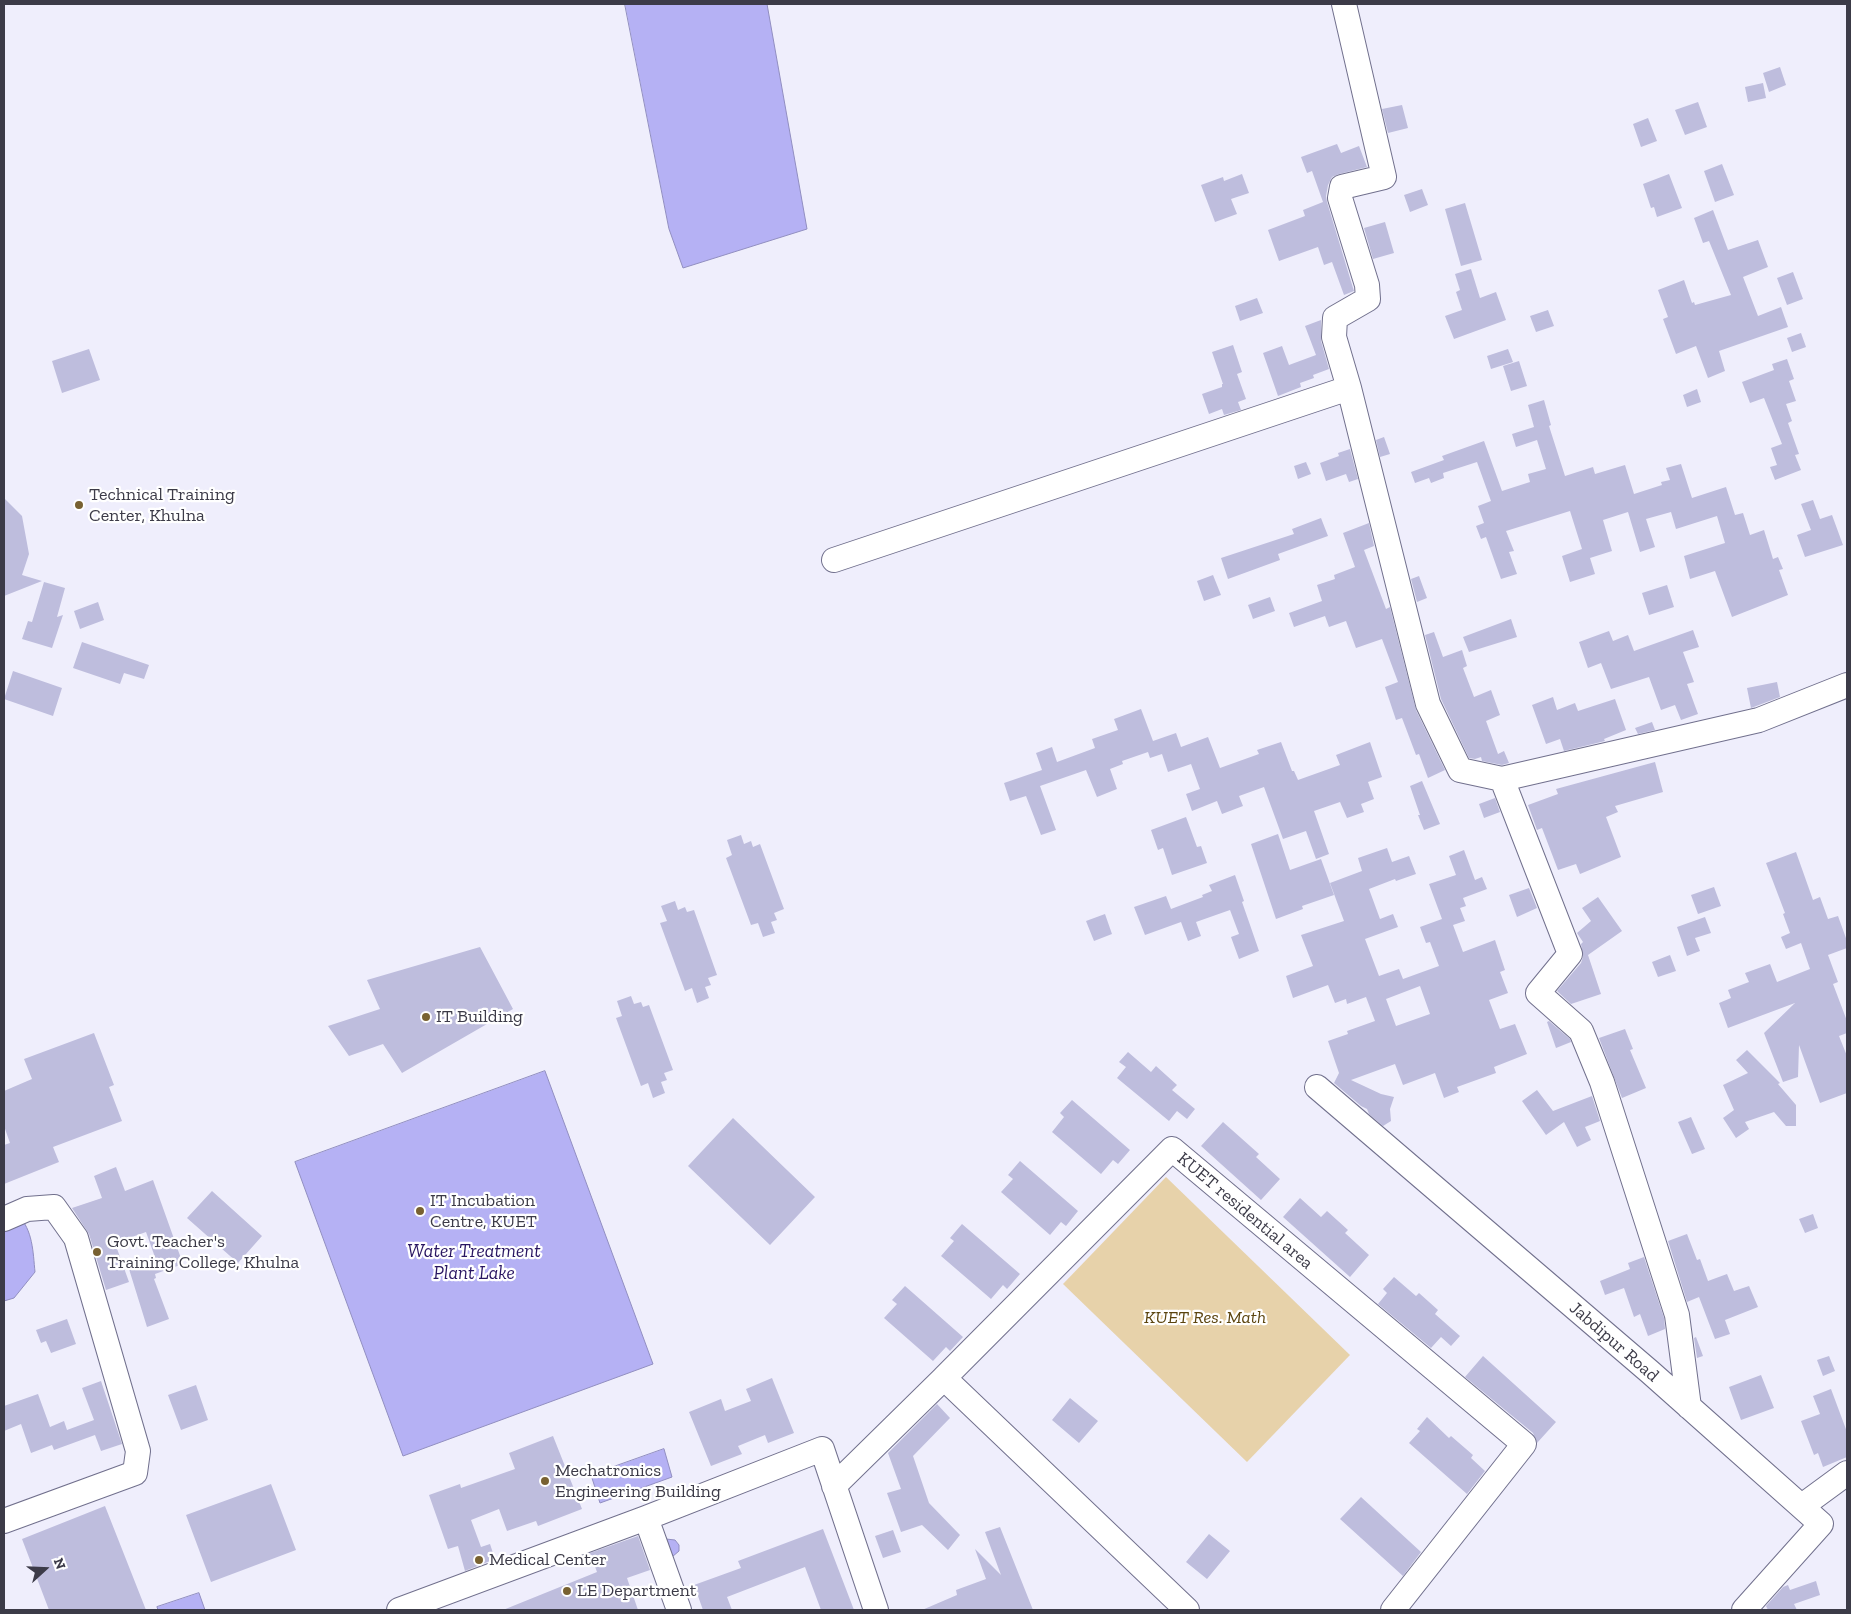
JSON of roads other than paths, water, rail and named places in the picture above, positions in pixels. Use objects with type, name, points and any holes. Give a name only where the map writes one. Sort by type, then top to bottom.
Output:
[{"type":"street","points":[[1344,4],[1384,177],[1342,187],[1340,198],[1367,285],[1368,299],[1335,318],[1334,337],[1349,388],[1428,704],[1460,770],[1502,779],[1759,720],[1847,685]]},
{"type":"street","points":[[834,560],[1349,388]]},
{"type":"street","points":[[1502,779],[1570,954],[1538,993],[1581,1031],[1602,1082],[1677,1315],[1689,1407]]},
{"type":"street","name":"Jabdipur Road","points":[[1317,1087],[1689,1407],[1821,1524],[1744,1610]]},
{"type":"street","name":"KUET residential area","points":[[944,1378],[1172,1149],[1524,1444],[1394,1610]]},
{"type":"street","points":[[4,1219],[27,1209],[54,1207],[76,1238],[138,1451],[136,1473],[4,1521]]},
{"type":"street","points":[[834,1486],[944,1378],[1187,1610]]},
{"type":"street","points":[[399,1610],[646,1518],[822,1449],[876,1610]]},
{"type":"street","points":[[1802,1506],[1847,1473]]},
{"type":"street","points":[[646,1518],[679,1610]]},
{"type":"water","points":[[625,4],[767,4],[807,229],[683,268],[669,229]]},
{"type":"water","name":"Water Treatment Plant Lake","points":[[545,1071],[653,1364],[403,1456],[295,1162]]},
{"type":"water","points":[[18,1215],[27,1227],[33,1249],[35,1272],[14,1298],[4,1301],[4,1220]]},
{"type":"water","points":[[664,1449],[672,1477],[600,1503],[591,1475]]},
{"type":"water","points":[[666,1539],[675,1540],[679,1545],[679,1551],[672,1557]]},
{"type":"water","points":[[199,1593],[205,1610],[158,1610],[157,1607]]},
{"type":"place","name":"Technical Training Center, Khulna","points":[[79,505]]},
{"type":"place","name":"IT Building","points":[[426,1017]]},
{"type":"place","name":"IT Incubation Centre, KUET","points":[[420,1211]]},
{"type":"place","name":"Govt. Teacher's Training College, Khulna","points":[[97,1252]]},
{"type":"place","name":"Mechatronics Engineering Building","points":[[545,1481]]},
{"type":"place","name":"Medical Center","points":[[479,1560]]},
{"type":"place","name":"LE Department","points":[[567,1591]]},
{"type":"park label","name":"KUET Res. Math","points":[[1205,1318]]}]
